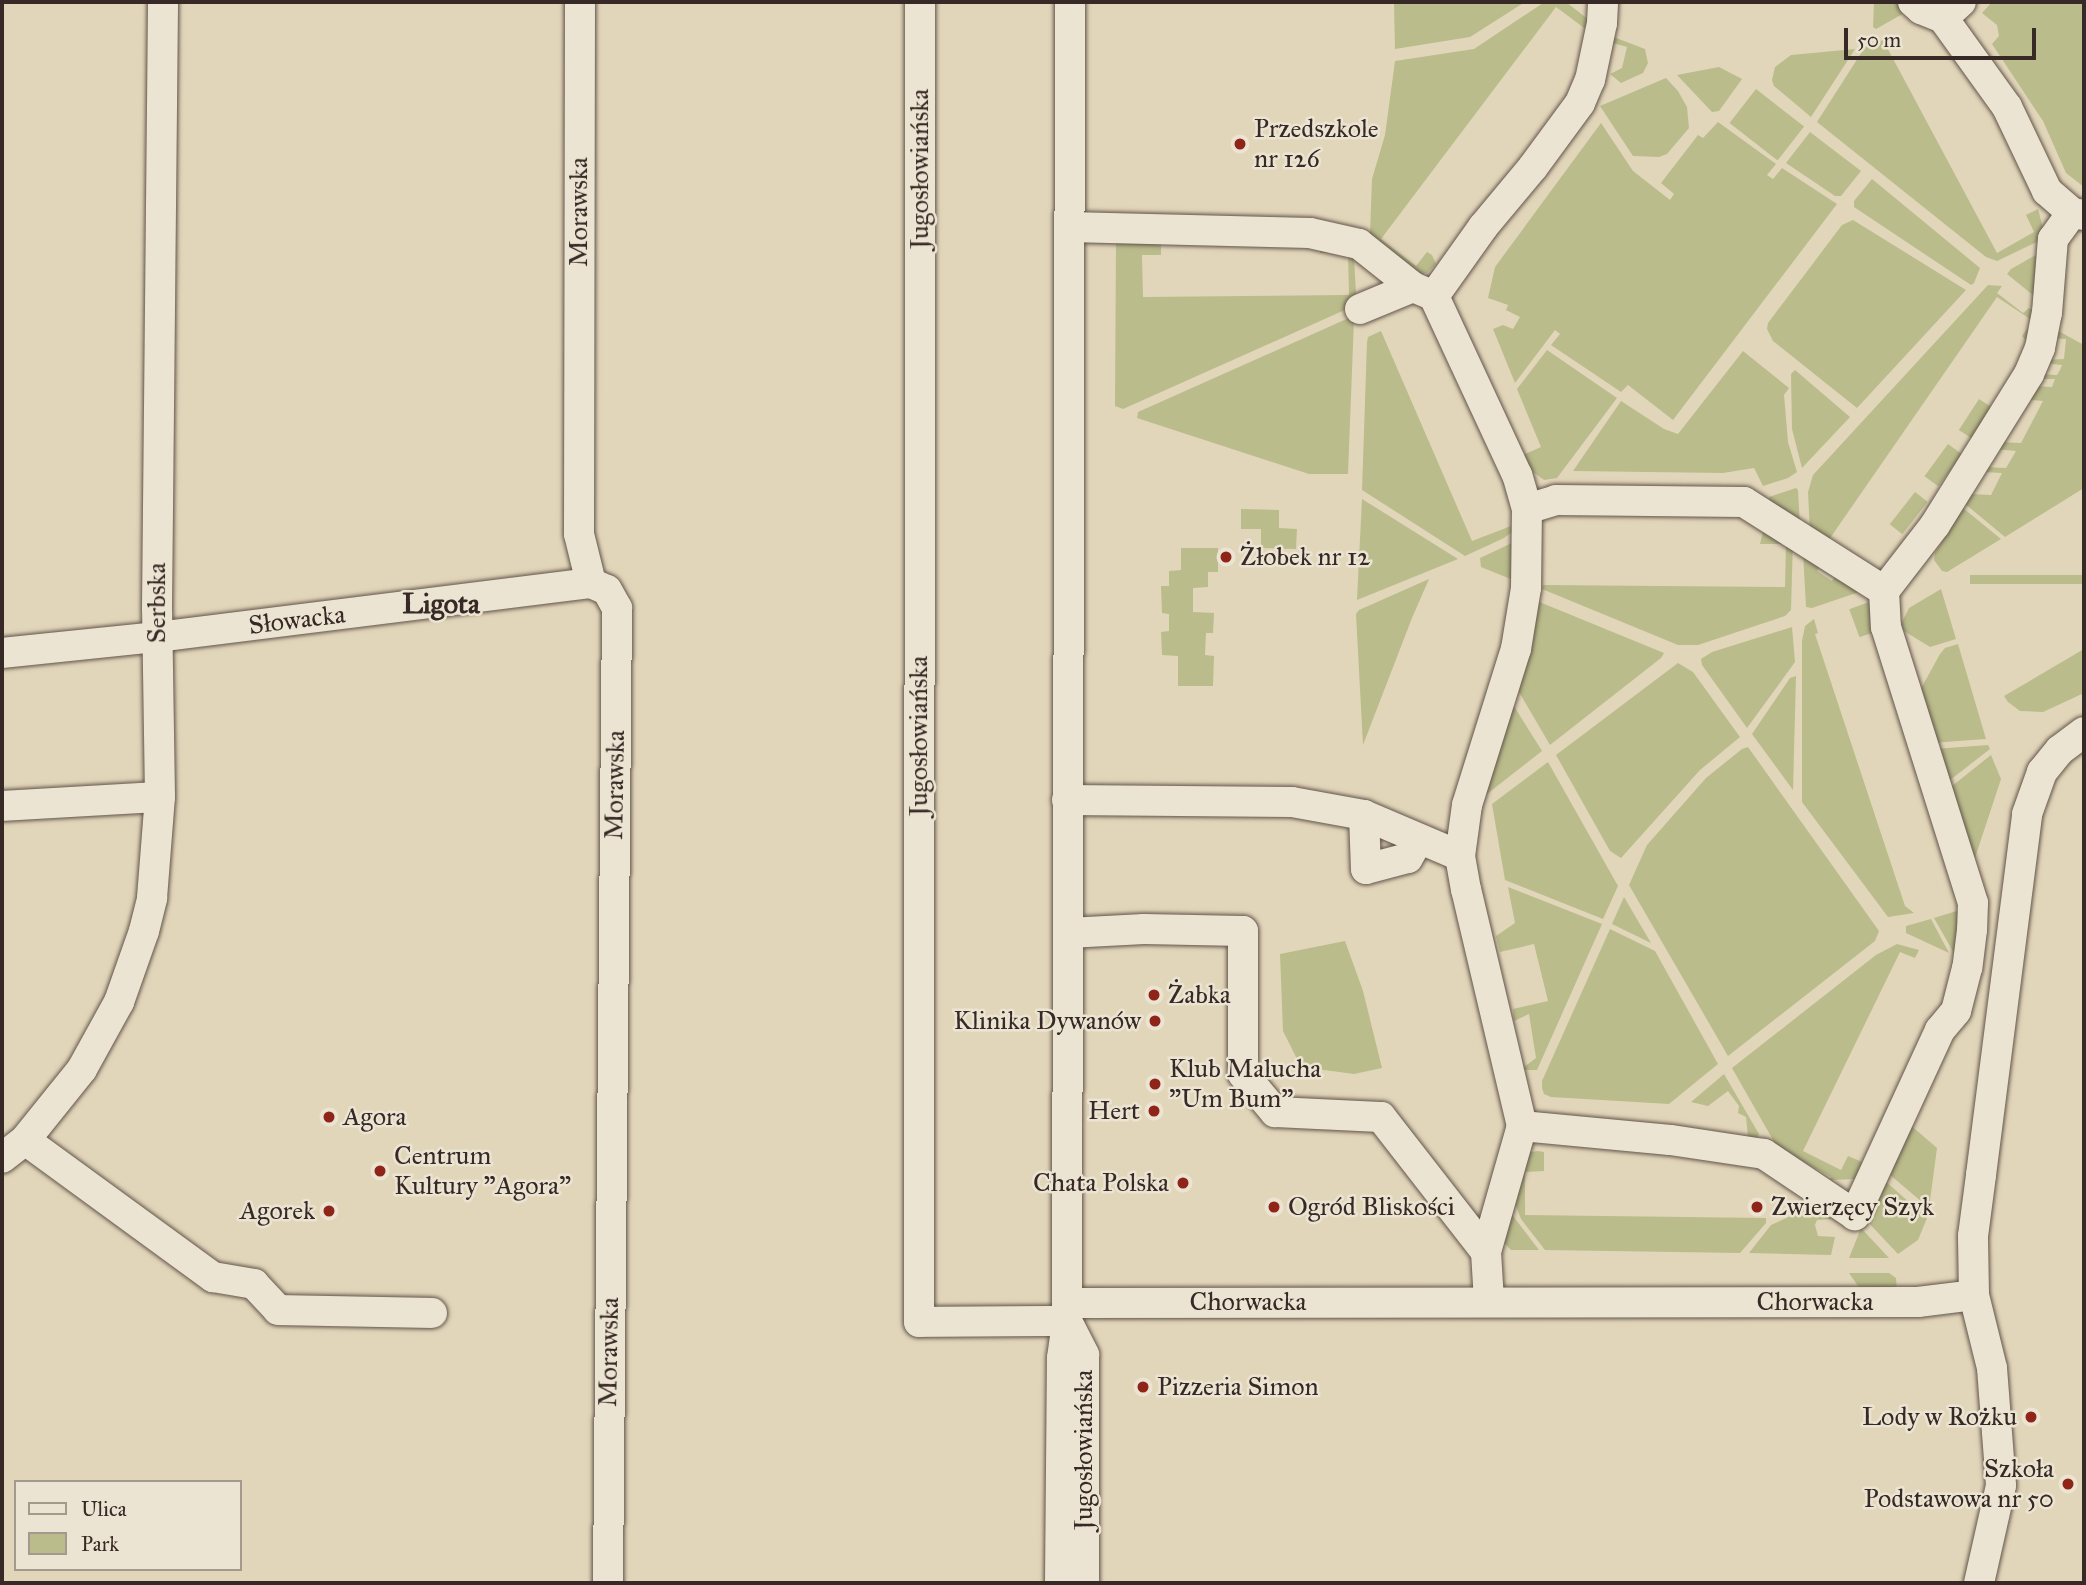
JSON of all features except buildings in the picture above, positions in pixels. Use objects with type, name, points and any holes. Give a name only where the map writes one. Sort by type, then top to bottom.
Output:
[{"type":"street","name":"Serbska","points":[[2,1158],[25,1140],[82,1069],[119,1002],[144,931],[152,898],[160,797],[157,637],[163,2]]},
{"type":"street","name":"Morawska","points":[[580,2],[579,534],[592,583],[607,590],[617,608],[608,1583]]},
{"type":"street","name":"Jugosłowiańska","points":[[920,2],[919,1322],[1067,1312]]},
{"type":"street","name":"Jugosłowiańska","points":[[1060,1583],[1084,1355],[1067,1312],[1070,2]]},
{"type":"street","points":[[1360,309],[1423,291],[1483,227],[1533,167],[1580,103],[1590,80],[1602,23],[1602,2]]},
{"type":"street","points":[[1522,1126],[1670,1140],[1764,1154],[1855,1215],[1940,1030],[1956,1011],[1967,968],[1973,903],[1886,627],[1884,591],[1935,525],[2029,374],[2040,348],[2047,313],[2053,239],[2078,214],[2047,191],[2007,107],[1952,10],[1922,9],[1913,2]]},
{"type":"street","points":[[1069,227],[1310,233],[1359,244],[1423,291],[1517,475],[1527,509],[1526,588],[1516,649],[1467,805],[1461,856],[1522,1126],[1486,1252],[1489,1301]]},
{"type":"street","points":[[1527,509],[1556,500],[1744,502],[1884,591]]},
{"type":"street","name":"Słowacka","points":[[2,653],[157,637],[592,583]]},
{"type":"street","points":[[1979,1583],[2001,1485],[1992,1368],[1974,1295],[1973,1236],[2027,814],[2042,772],[2060,750],[2084,732]]},
{"type":"street","points":[[2,806],[160,797]]},
{"type":"street","points":[[1067,800],[1292,802],[1364,815],[1461,856]]},
{"type":"street","points":[[1364,815],[1366,869],[1408,858],[1418,840]]},
{"type":"street","points":[[1068,933],[1144,929],[1243,931],[1243,1074],[1275,1112],[1381,1117],[1486,1252]]},
{"type":"street","points":[[25,1140],[213,1277],[254,1284],[278,1310],[432,1313]]},
{"type":"street","name":"Chorwacka","points":[[1067,1312],[1489,1301],[1918,1302],[1974,1295]]},
{"type":"street","name":"Jugosłowiańska","points":[[1072,1481],[1084,1583]]},
{"type":"green space","points":[[1394,2],[1525,2],[1470,37],[1395,49]]},
{"type":"green space","points":[[1566,2],[1589,20],[1591,33],[1556,7],[1381,239],[1416,266],[1427,252],[1432,255],[1436,264],[1427,273],[1419,274],[1373,242],[1370,233],[1372,179],[1385,135],[1395,61],[1474,49],[1543,3]]},
{"type":"green space","points":[[1874,2],[1899,2],[1906,12],[1876,29],[1873,27]]},
{"type":"green space","points":[[1992,2],[2084,2],[2084,187],[2066,173],[2043,121],[1992,44],[1999,36],[1997,25],[1982,13]]},
{"type":"green space","points":[[1611,36],[1645,49],[1648,63],[1643,73],[1621,83],[1610,74],[1622,68],[1627,47],[1609,42]]},
{"type":"green space","points":[[1883,40],[1997,253],[2034,232],[2026,215],[2038,209],[2043,228],[2041,240],[1997,261],[1986,257],[1817,122],[1865,47]]},
{"type":"green space","points":[[1855,49],[1811,117],[1774,86],[1772,80],[1775,67],[1791,55]]},
{"type":"green space","points":[[1719,67],[1742,79],[1719,111],[1712,112],[1677,75]]},
{"type":"green space","points":[[1666,78],[1687,107],[1689,128],[1667,154],[1659,157],[1633,156],[1600,106]]},
{"type":"green space","points":[[1756,89],[1804,127],[1778,160],[1730,123]]},
{"type":"green space","points":[[1718,122],[1776,164],[1767,175],[1773,179],[1782,168],[1837,204],[1673,420],[1628,385],[1621,392],[1551,345],[1560,334],[1555,330],[1515,383],[1493,329],[1503,325],[1513,329],[1520,317],[1506,310],[1508,305],[1488,298],[1495,267],[1601,123],[1633,171],[1670,200],[1674,194],[1661,183],[1698,135],[1703,138]]},
{"type":"green space","points":[[1810,132],[1861,171],[1841,196],[1835,196],[1786,163]]},
{"type":"green space","points":[[1872,179],[1980,268],[1974,283],[1971,285],[1854,207],[1854,201]]},
{"type":"green space","points":[[1853,220],[1966,290],[1857,408],[1773,341],[1767,329],[1768,323],[1842,225]]},
{"type":"green space","points":[[1116,237],[1161,237],[1161,255],[1142,255],[1143,297],[1349,295],[1348,253],[1320,253],[1320,243],[1348,250],[1354,255],[1356,294],[1347,309],[1123,409],[1115,406]]},
{"type":"green space","points":[[2043,251],[2039,300],[2007,274]]},
{"type":"green space","points":[[1988,285],[2002,286],[1997,293],[2023,313],[2029,308],[2038,315],[2030,345],[2022,336],[2033,321],[1997,297],[1826,544],[1810,533],[1808,492],[1813,475]]},
{"type":"green space","points":[[1351,317],[1354,319],[1348,474],[1309,474],[1137,418],[1138,412]]},
{"type":"green space","points":[[2053,328],[2084,345],[2084,488],[2005,537],[1964,503],[1971,494],[1991,495],[2002,473],[1982,472],[1985,467],[2006,468],[2016,451],[1995,449],[1999,442],[2021,443],[2043,401],[2023,399],[2031,386],[2052,387],[2055,379],[2034,379],[2037,374],[2057,375],[2062,365],[2043,363],[2044,360],[2064,359],[2066,339],[2050,338]]},
{"type":"green space","points":[[1381,331],[1472,541],[1511,526],[1512,532],[1504,538],[1465,556],[1362,490],[1367,342],[1368,337]]},
{"type":"green space","points":[[1547,350],[1617,398],[1557,478],[1544,480],[1533,472],[1523,455],[1541,447],[1517,389]]},
{"type":"green space","points":[[1743,351],[1789,388],[1784,395],[1788,442],[1797,472],[1788,478],[1763,486],[1754,468],[1723,473],[1573,471],[1621,401],[1664,429],[1678,434]]},
{"type":"green space","points":[[1795,370],[1850,417],[1802,468],[1792,429],[1791,374]]},
{"type":"green space","points":[[1979,399],[1993,408],[1973,439],[1959,430]]},
{"type":"green space","points":[[1948,444],[1962,454],[1938,486],[1924,476]]},
{"type":"green space","points":[[1796,488],[1800,526],[1771,508],[1769,497]]},
{"type":"green space","points":[[1915,492],[1928,502],[1902,534],[1890,524]]},
{"type":"green space","points":[[1362,499],[1458,559],[1357,600]]},
{"type":"green space","points":[[1963,508],[2001,539],[1947,572],[1942,571],[1934,560],[1935,553]]},
{"type":"green space","points":[[1241,509],[1279,510],[1279,528],[1297,529],[1296,549],[1261,548],[1261,529],[1241,529]]},
{"type":"green space","points":[[1764,527],[1793,541],[1791,610],[1785,616],[1698,645],[1678,645],[1542,589],[1543,585],[1785,587],[1786,544],[1760,544]]},
{"type":"green space","points":[[1512,543],[1513,580],[1481,567],[1480,558]]},
{"type":"green space","points":[[1181,548],[1218,548],[1218,572],[1208,572],[1208,587],[1193,588],[1193,612],[1214,613],[1213,633],[1206,633],[1205,655],[1214,656],[1213,686],[1178,686],[1178,656],[1162,655],[1161,632],[1169,631],[1169,614],[1162,613],[1161,586],[1169,586],[1169,571],[1181,570]]},
{"type":"green space","points":[[1803,552],[1823,562],[1817,571],[1832,581],[1838,572],[1862,591],[1812,608],[1806,607]]},
{"type":"green space","points":[[1970,575],[2084,575],[2084,584],[1970,584]]},
{"type":"green space","points":[[1429,579],[1363,745],[1356,614],[1359,610]]},
{"type":"green space","points":[[1941,589],[1956,639],[1930,647],[1899,628],[1909,608]]},
{"type":"green space","points":[[1537,601],[1664,653],[1550,745],[1519,692]]},
{"type":"green space","points":[[1869,602],[1879,630],[1860,637],[1849,609]]},
{"type":"green space","points":[[1814,619],[1818,633],[1815,634],[1905,906],[1914,913],[1888,917],[1802,802],[1802,641],[1805,626]]},
{"type":"green space","points":[[1792,627],[1795,662],[1747,728],[1702,665],[1701,659],[1712,652]]},
{"type":"green space","points":[[1958,644],[1986,739],[1931,743],[1918,694],[1940,654],[1945,648]]},
{"type":"green space","points":[[2084,649],[2084,693],[2043,712],[2020,711],[2004,696]]},
{"type":"green space","points":[[1678,663],[1693,672],[1740,737],[1700,770],[1621,858],[1610,851],[1556,755]]},
{"type":"green space","points":[[1796,676],[1793,790],[1752,734],[1790,678]]},
{"type":"green space","points":[[1512,703],[1542,751],[1487,794],[1485,793]]},
{"type":"green space","points":[[1988,745],[1990,749],[1945,784],[1934,749]]},
{"type":"green space","points":[[1748,747],[1879,931],[1875,941],[1728,1056],[1629,885],[1647,845],[1706,778]]},
{"type":"green space","points":[[1991,755],[2001,779],[1971,870],[1947,790]]},
{"type":"green space","points":[[1548,762],[1618,886],[1603,919],[1505,880],[1492,804]]},
{"type":"green space","points":[[1508,887],[1602,924],[1537,1070],[1520,1070],[1536,1058],[1529,1014],[1514,1021],[1513,1009],[1548,1001],[1534,944],[1500,952],[1496,936],[1515,923]]},
{"type":"green space","points":[[1624,897],[1651,943],[1612,924]]},
{"type":"green space","points":[[1963,909],[1955,955],[1934,918]]},
{"type":"green space","points":[[1931,919],[1949,953],[1906,933],[1906,926]]},
{"type":"green space","points":[[1610,929],[1655,951],[1718,1064],[1669,1104],[1551,1097],[1544,1094],[1542,1081]]},
{"type":"green space","points":[[1345,941],[1363,991],[1382,1068],[1354,1074],[1301,1067],[1283,1031],[1280,954]]},
{"type":"green space","points":[[1897,944],[1919,950],[1915,958],[1900,952],[1803,1151],[1841,1170],[1848,1156],[1867,1164],[1856,1179],[1830,1180],[1831,1177],[1777,1147],[1732,1068],[1876,955]]},
{"type":"green space","points":[[1724,1074],[1759,1134],[1756,1140],[1748,1137],[1746,1117],[1738,1113],[1739,1106],[1728,1091],[1708,1106],[1691,1102]]},
{"type":"green space","points":[[1908,1123],[1937,1148],[1929,1208],[1889,1174]]},
{"type":"green space","points":[[1530,1152],[1544,1152],[1544,1171],[1525,1172],[1525,1215],[1766,1218],[1766,1223],[1740,1253],[1545,1250],[1521,1219],[1511,1193]]},
{"type":"green space","points":[[1884,1180],[1927,1218],[1918,1240],[1898,1254],[1865,1219]]},
{"type":"green space","points":[[1817,1204],[1831,1219],[1817,1220],[1815,1225],[1818,1236],[1835,1237],[1831,1255],[1749,1253],[1771,1225]]},
{"type":"green space","points":[[1507,1208],[1539,1250],[1511,1250],[1503,1242]]},
{"type":"green space","points":[[1861,1228],[1889,1258],[1849,1258]]},
{"type":"green space","points":[[1849,1273],[1889,1273],[1896,1278],[1897,1291],[1860,1289]]},
{"type":"place","name":"Przedszkole nr 126","points":[[1240,144]]},
{"type":"place","name":"Żłobek nr 12","points":[[1226,557]]},
{"type":"place","name":"Żabka","points":[[1154,995]]},
{"type":"place","name":"Klinika Dywanów","points":[[1155,1021]]},
{"type":"place","name":"Klub Malucha \"Um Bum\"","points":[[1155,1084]]},
{"type":"place","name":"Hert","points":[[1154,1111]]},
{"type":"place","name":"Agora","points":[[329,1117]]},
{"type":"place","name":"Centrum Kultury \"Agora\"","points":[[380,1171]]},
{"type":"place","name":"Chata Polska","points":[[1183,1183]]},
{"type":"place","name":"Ogród Bliskości","points":[[1274,1207]]},
{"type":"place","name":"Zwierzęcy Szyk","points":[[1757,1207]]},
{"type":"place","name":"Agorek","points":[[329,1211]]},
{"type":"place","name":"Pizzeria Simon","points":[[1143,1387]]},
{"type":"place","name":"Lody w Rożku","points":[[2031,1417]]},
{"type":"place","name":"Szkoła Podstawowa nr 50","points":[[2068,1484]]},
{"type":"district","name":"Ligota","points":[[441,604]]}]
